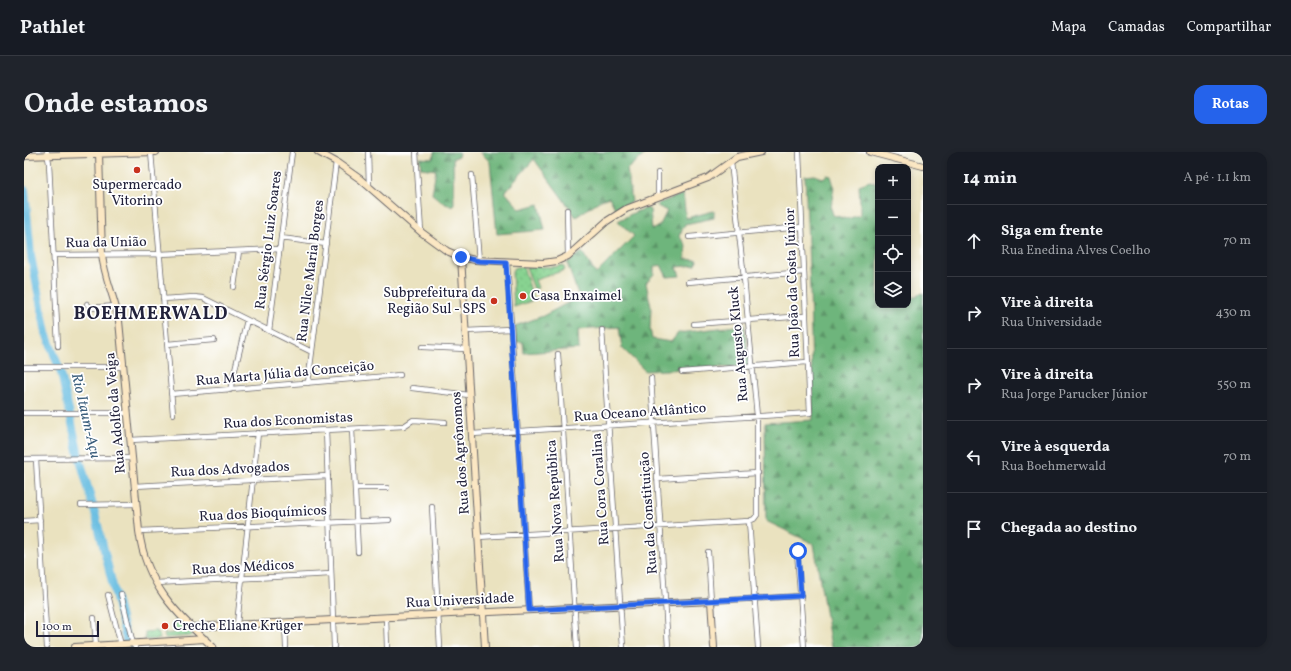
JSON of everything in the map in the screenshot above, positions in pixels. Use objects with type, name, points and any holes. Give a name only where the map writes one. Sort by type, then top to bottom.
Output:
[{"type":"street","points":[[151,152],[173,414]]},
{"type":"street","points":[[24,156],[47,154],[156,152]]},
{"type":"street","name":"Rua Sérgio Luiz Soares","points":[[269,331],[292,152]]},
{"type":"street","points":[[318,152],[336,162],[369,186],[438,246],[461,257],[479,261],[550,263],[568,256],[612,217],[626,209],[708,178],[742,156],[761,152]]},
{"type":"street","points":[[368,152],[369,186]]},
{"type":"street","points":[[416,152],[421,232]]},
{"type":"street","name":"Rua João da Costa Júnior","points":[[798,152],[810,413]]},
{"type":"street","points":[[870,152],[923,166]]},
{"type":"street","name":"Rua Adolfo da Veiga","points":[[99,153],[102,254],[104,267],[119,321],[134,486],[139,531],[144,556],[156,583],[166,600],[213,647]]},
{"type":"street","points":[[47,154],[54,255],[58,346]]},
{"type":"street","name":"Rua Nilce Maria Borges","points":[[308,383],[336,162]]},
{"type":"street","name":"Rua Augusto Kluck","points":[[731,162],[757,416],[757,515],[754,519],[749,521]]},
{"type":"street","points":[[658,173],[658,197]]},
{"type":"street","points":[[472,175],[479,261]]},
{"type":"street","points":[[567,210],[568,256]]},
{"type":"street","points":[[689,237],[802,227]]},
{"type":"street","points":[[281,238],[326,244]]},
{"type":"street","name":"Rua da União","points":[[54,255],[159,254],[279,249]]},
{"type":"street","points":[[234,287],[239,250]]},
{"type":"street","name":"Rua dos Agrônomos","points":[[461,257],[485,647]]},
{"type":"street","points":[[506,262],[529,610]]},
{"type":"street","points":[[688,282],[804,272]]},
{"type":"street","points":[[163,299],[200,297],[312,352]]},
{"type":"street","points":[[87,304],[91,308],[116,306]]},
{"type":"street","points":[[694,324],[806,316]]},
{"type":"street","points":[[230,390],[247,320]]},
{"type":"street","points":[[465,332],[511,329]]},
{"type":"street","name":"Rua Cora Coralina","points":[[602,330],[622,647]]},
{"type":"street","points":[[167,344],[214,340]]},
{"type":"street","points":[[422,347],[466,349]]},
{"type":"street","name":"Rua Nova República","points":[[558,354],[577,647]]},
{"type":"street","points":[[682,372],[807,362]]},
{"type":"street","points":[[24,368],[123,367]]},
{"type":"street","name":"Rua Marta Júlia da Conceição","points":[[171,394],[400,375]]},
{"type":"street","name":"Rua da Constituição","points":[[651,378],[668,647]]},
{"type":"street","points":[[412,388],[469,395]]},
{"type":"street","points":[[24,413],[128,413]]},
{"type":"street","name":"Rua Oceano Atlântico","points":[[472,434],[810,413]]},
{"type":"street","name":"Rua dos Economistas","points":[[130,440],[404,426],[413,420],[445,422]]},
{"type":"street","points":[[352,429],[358,552]]},
{"type":"street","points":[[326,430],[334,647]]},
{"type":"street","points":[[237,624],[258,434]]},
{"type":"street","points":[[24,459],[132,458]]},
{"type":"street","points":[[36,459],[47,647]]},
{"type":"street","points":[[658,479],[758,474]]},
{"type":"street","name":"Rua dos Advogados","points":[[134,486],[328,476]]},
{"type":"street","points":[[355,488],[386,488]]},
{"type":"street","points":[[81,505],[136,504]]},
{"type":"street","points":[[432,507],[440,647]]},
{"type":"street","points":[[24,521],[40,520]]},
{"type":"street","name":"Rua dos Bioquímicos","points":[[139,531],[389,520]]},
{"type":"street","points":[[478,537],[749,521],[758,647]]},
{"type":"street","points":[[798,551],[804,647]]},
{"type":"street","points":[[708,552],[714,647]]},
{"type":"street","name":"Rua dos Médicos","points":[[156,583],[331,574]]},
{"type":"street","points":[[121,594],[127,645]]},
{"type":"street","points":[[108,595],[127,645]]},
{"type":"street","name":"Rua Universidade","points":[[192,627],[801,596]]},
{"type":"street","points":[[386,617],[387,647]]},
{"type":"street","points":[[94,618],[96,646]]},
{"type":"street","points":[[285,622],[286,647]]},
{"type":"street","points":[[75,647],[205,639]]},
{"type":"green space","points":[[434,152],[459,152],[458,157],[453,158],[454,205],[445,204],[432,194],[436,170],[421,168],[420,158],[433,159]]},
{"type":"green space","points":[[480,152],[648,152],[627,169],[632,202],[616,210],[609,197],[599,201],[576,217],[534,159],[505,192],[520,209],[539,204],[545,230],[497,234],[490,162]]},
{"type":"green space","points":[[815,175],[823,178],[827,175],[831,176],[834,186],[831,208],[833,215],[847,219],[860,215],[859,185],[870,181],[875,183],[875,308],[911,308],[911,298],[923,293],[923,647],[831,647],[814,544],[766,521],[765,423],[813,420],[810,289],[805,176]]},
{"type":"green space","points":[[683,194],[686,218],[714,211],[714,218],[685,224],[679,236],[686,245],[685,259],[697,260],[696,265],[677,267],[680,276],[667,277],[661,265],[654,267],[654,274],[646,283],[651,307],[650,329],[652,339],[671,342],[678,333],[744,325],[750,366],[645,371],[622,348],[619,327],[578,330],[579,349],[524,353],[523,342],[516,342],[515,326],[543,316],[579,297],[567,263],[582,252],[596,274],[634,236],[618,221],[635,212],[648,208],[650,210],[652,230],[660,225],[667,211],[657,206],[657,204]]},
{"type":"green space","points":[[563,265],[565,270],[535,280],[538,288],[534,289],[526,267],[555,267]]},
{"type":"green space","points":[[523,267],[534,300],[514,307],[512,272],[513,269]]},
{"type":"green space","points":[[175,620],[179,620],[191,632],[192,635],[165,638],[164,634],[175,633]]},
{"type":"green space","points":[[156,631],[157,634],[159,634],[160,639],[145,640],[145,632]]},
{"type":"waterway","name":"Rio Itaum-Açu","points":[[25,190],[31,256],[46,333],[61,373],[79,456],[94,509],[128,647]]},
{"type":"place","name":"Supermercado Vitorino","points":[[137,170]]},
{"type":"place","name":"Casa Enxaimel","points":[[523,296]]},
{"type":"place","name":"Subprefeitura da Região Sul - SPS","points":[[494,301]]},
{"type":"place","name":"Creche Eliane Krüger","points":[[165,626]]},
{"type":"district","name":"BOEHMERWALD","points":[[151,314]]},
{"type":"route","points":[[461,257],[479,261],[506,262],[529,610],[801,596],[798,551]]}]
